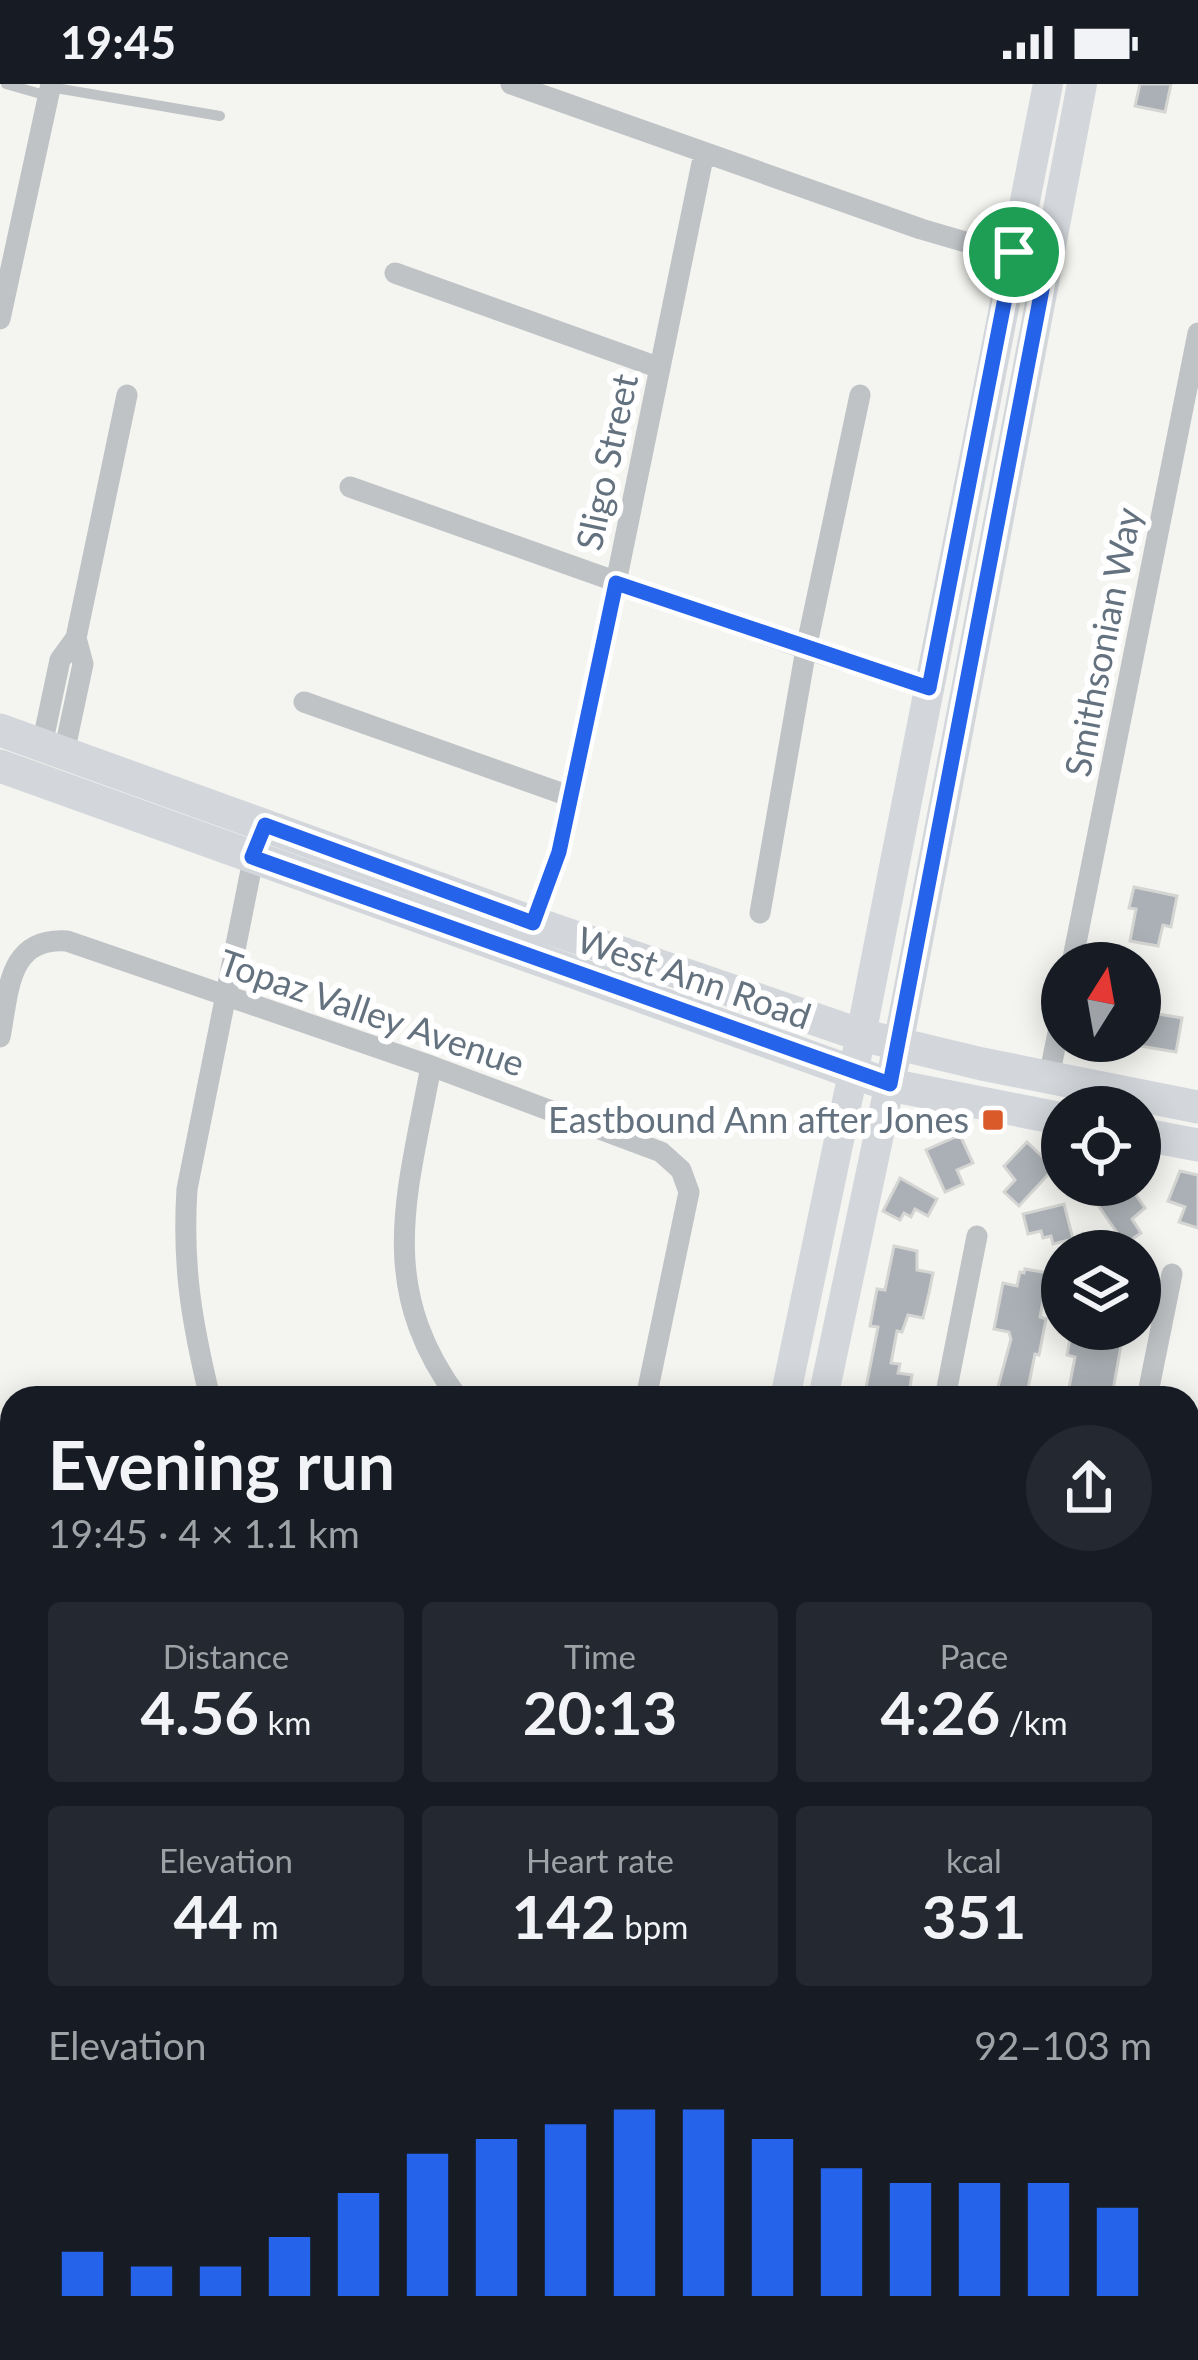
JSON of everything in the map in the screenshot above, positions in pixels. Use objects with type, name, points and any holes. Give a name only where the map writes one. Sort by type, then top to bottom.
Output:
[{"type":"main road","points":[[787,1386],[1048,84]]},
{"type":"main road","points":[[827,1386],[898,1046],[1082,84]]},
{"type":"main road","name":"West Ann Road","points":[[0,730],[533,923],[861,1035],[1198,1107]]},
{"type":"main road","name":"West Ann Road","points":[[0,766],[852,1072],[1041,1115]]},
{"type":"main road","points":[[427,921],[490,923],[520,930],[533,923]]},
{"type":"main road","points":[[1161,1138],[1198,1145]]},
{"type":"street","points":[[511,84],[921,229],[1048,258]]},
{"type":"street","points":[[0,319],[50,89]]},
{"type":"street","name":"Sligo Street","points":[[533,923],[559,852],[572,797],[704,153]]},
{"type":"street","points":[[395,273],[660,368]]},
{"type":"street","name":"Smithsonian Way","points":[[1076,942],[1198,333]]},
{"type":"street","points":[[53,749],[67,682],[83,664],[76,638],[127,395]]},
{"type":"street","points":[[760,913],[806,649],[860,395]]},
{"type":"street","points":[[350,487],[929,688]]},
{"type":"street","points":[[304,702],[572,797]]},
{"type":"street","points":[[207,1386],[188,1310],[184,1229],[188,1189],[252,857],[265,825]]},
{"type":"street","name":"Topaz Valley Avenue","points":[[0,1037],[21,956],[34,945],[67,941],[431,1066],[661,1152],[681,1170],[688,1192],[648,1386]]},
{"type":"street","points":[[1049,1077],[1052,1062]]},
{"type":"street","points":[[431,1066],[403,1220],[406,1291],[417,1328],[449,1386]]},
{"type":"street","points":[[947,1386],[977,1236]]},
{"type":"street","points":[[1150,1386],[1172,1274]]},
{"type":"lane","points":[[6,84],[220,116]]},
{"type":"building","points":[[1140,84],[1171,84],[1165,112],[1135,106]]},
{"type":"building","points":[[1134,887],[1177,896],[1171,927],[1163,925],[1159,942],[1130,941],[1136,909],[1129,908]]},
{"type":"building","points":[[1161,1014],[1182,1018],[1176,1052],[1161,1050]]},
{"type":"building","points":[[960,1135],[973,1163],[957,1170],[963,1184],[945,1192],[926,1150]]},
{"type":"building","points":[[1027,1142],[1041,1155],[1041,1182],[1019,1206],[1004,1192],[1015,1180],[1004,1166]]},
{"type":"building","points":[[1180,1171],[1198,1175],[1198,1228],[1179,1222],[1185,1207],[1168,1201]]},
{"type":"building","points":[[900,1178],[937,1199],[928,1216],[915,1209],[911,1217],[904,1213],[900,1220],[883,1211]]},
{"type":"building","points":[[1065,1206],[1071,1230],[1028,1234],[1023,1214]]},
{"type":"building","points":[[1098,1206],[1144,1206],[1132,1219],[1139,1230],[1115,1230]]},
{"type":"building","points":[[894,1246],[917,1251],[917,1270],[933,1273],[923,1318],[908,1315],[902,1332],[897,1331],[891,1363],[900,1364],[898,1373],[912,1375],[910,1386],[866,1386],[878,1327],[870,1326],[877,1289],[885,1290]]},
{"type":"building","points":[[1020,1272],[1041,1272],[1041,1345],[1028,1386],[998,1386],[1011,1339],[1009,1332],[994,1329],[1003,1283],[1017,1286]]},
{"type":"building","points":[[1068,1350],[1120,1350],[1114,1386],[1069,1386],[1075,1357],[1067,1355]]},
{"type":"place","name":"Eastbound Ann after Jones","points":[[993,1120]]},
{"type":"route","points":[[1014,252],[1048,258],[890,1084],[252,857],[265,825],[533,923],[559,852],[616,583],[929,688],[1014,252]]}]
